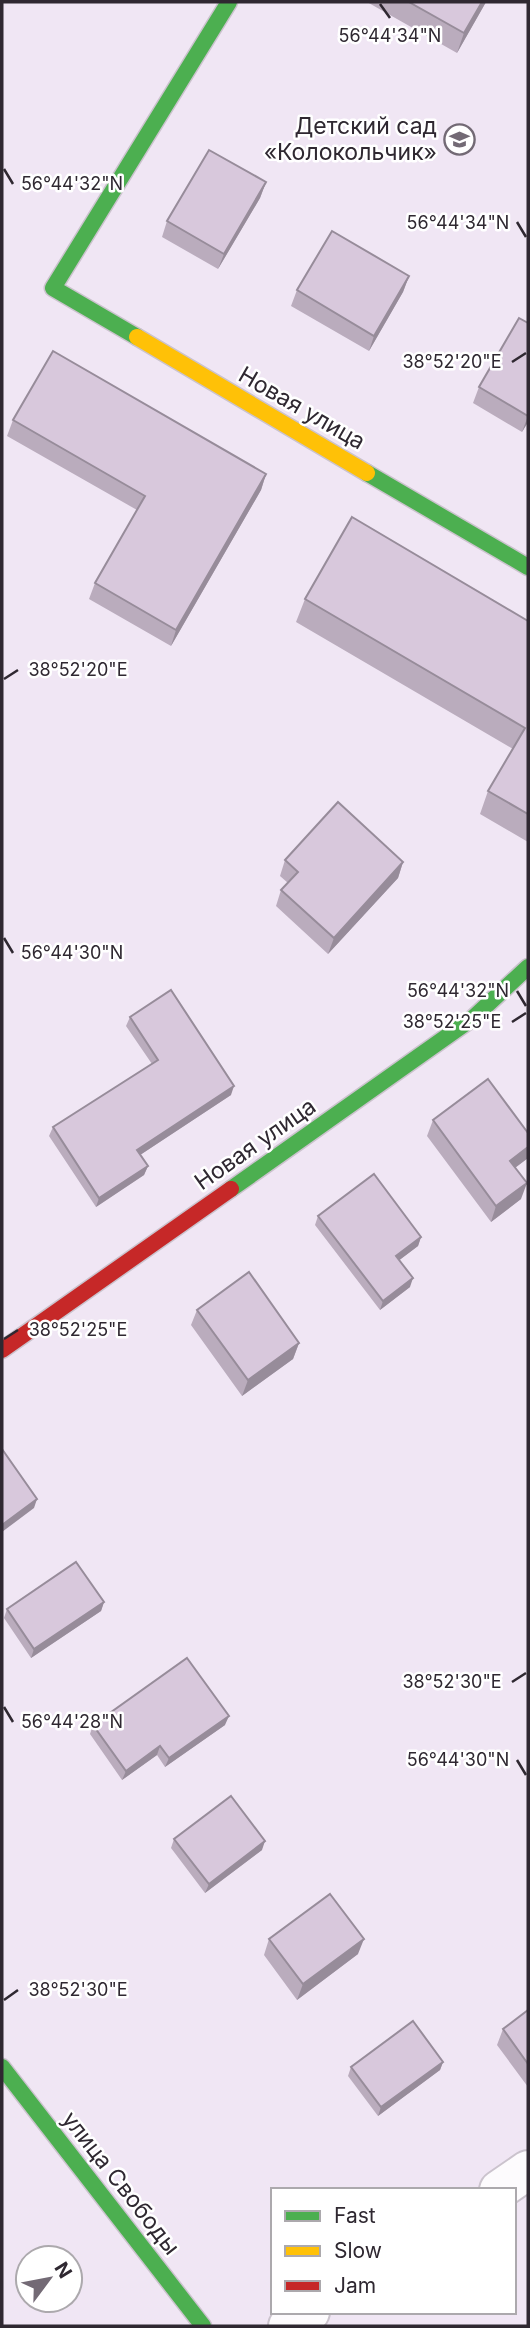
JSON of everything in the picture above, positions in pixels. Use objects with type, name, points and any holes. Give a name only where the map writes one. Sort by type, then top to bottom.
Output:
[{"type":"street","name":"Новая улица","points":[[229,2],[53,288],[528,567]]},
{"type":"street","name":"Новая улица","points":[[2,1350],[473,1018],[528,967]]},
{"type":"street","name":"улица Свободы","points":[[2,2067],[203,2326]]},
{"type":"street","points":[[502,2188],[528,2170]]},
{"type":"street","points":[[288,2326],[307,2314]]},
{"type":"building","points":[[409,2],[482,2],[464,33]]},
{"type":"building","points":[[209,150],[266,182],[224,254],[167,221]]},
{"type":"building","points":[[332,231],[409,276],[374,336],[297,290]]},
{"type":"building","points":[[519,318],[528,323],[528,416],[479,387]]},
{"type":"building","points":[[53,351],[266,474],[176,630],[95,583],[145,496],[13,420]]},
{"type":"building","points":[[352,517],[528,621],[528,814],[488,791],[525,728],[305,599]]},
{"type":"building","points":[[338,802],[403,862],[334,938],[281,890],[298,872],[285,860]]},
{"type":"building","points":[[171,990],[234,1086],[137,1150],[148,1166],[99,1198],[53,1127],[158,1060],[130,1017]]},
{"type":"building","points":[[488,1079],[528,1133],[528,1147],[510,1161],[527,1183],[496,1206],[433,1120]]},
{"type":"building","points":[[374,1174],[421,1237],[396,1256],[413,1278],[383,1301],[318,1216]]},
{"type":"building","points":[[249,1272],[299,1343],[248,1380],[197,1310]]},
{"type":"building","points":[[2,1449],[37,1499],[2,1525]]},
{"type":"building","points":[[76,1562],[104,1602],[34,1649],[7,1609]]},
{"type":"building","points":[[187,1658],[229,1716],[169,1758],[160,1746],[126,1771],[93,1725]]},
{"type":"building","points":[[231,1796],[265,1841],[209,1884],[174,1839]]},
{"type":"building","points":[[330,1894],[364,1939],[303,1984],[269,1939]]},
{"type":"building","points":[[528,2010],[528,2064],[503,2029]]},
{"type":"building","points":[[413,2021],[443,2062],[381,2107],[351,2067]]},
{"type":"traffic: fast","points":[[137,337],[53,288],[229,2]]},
{"type":"traffic: fast","points":[[367,473],[528,567]]},
{"type":"traffic: fast","points":[[231,1189],[473,1018],[528,967]]},
{"type":"traffic: fast","points":[[2,2067],[203,2326]]},
{"type":"traffic: slow","points":[[137,337],[367,473]]},
{"type":"traffic: jam","points":[[2,1350],[231,1189]]},
{"type":"place","name":"Детский сад «Колокольчик»","points":[[460,139]]}]
